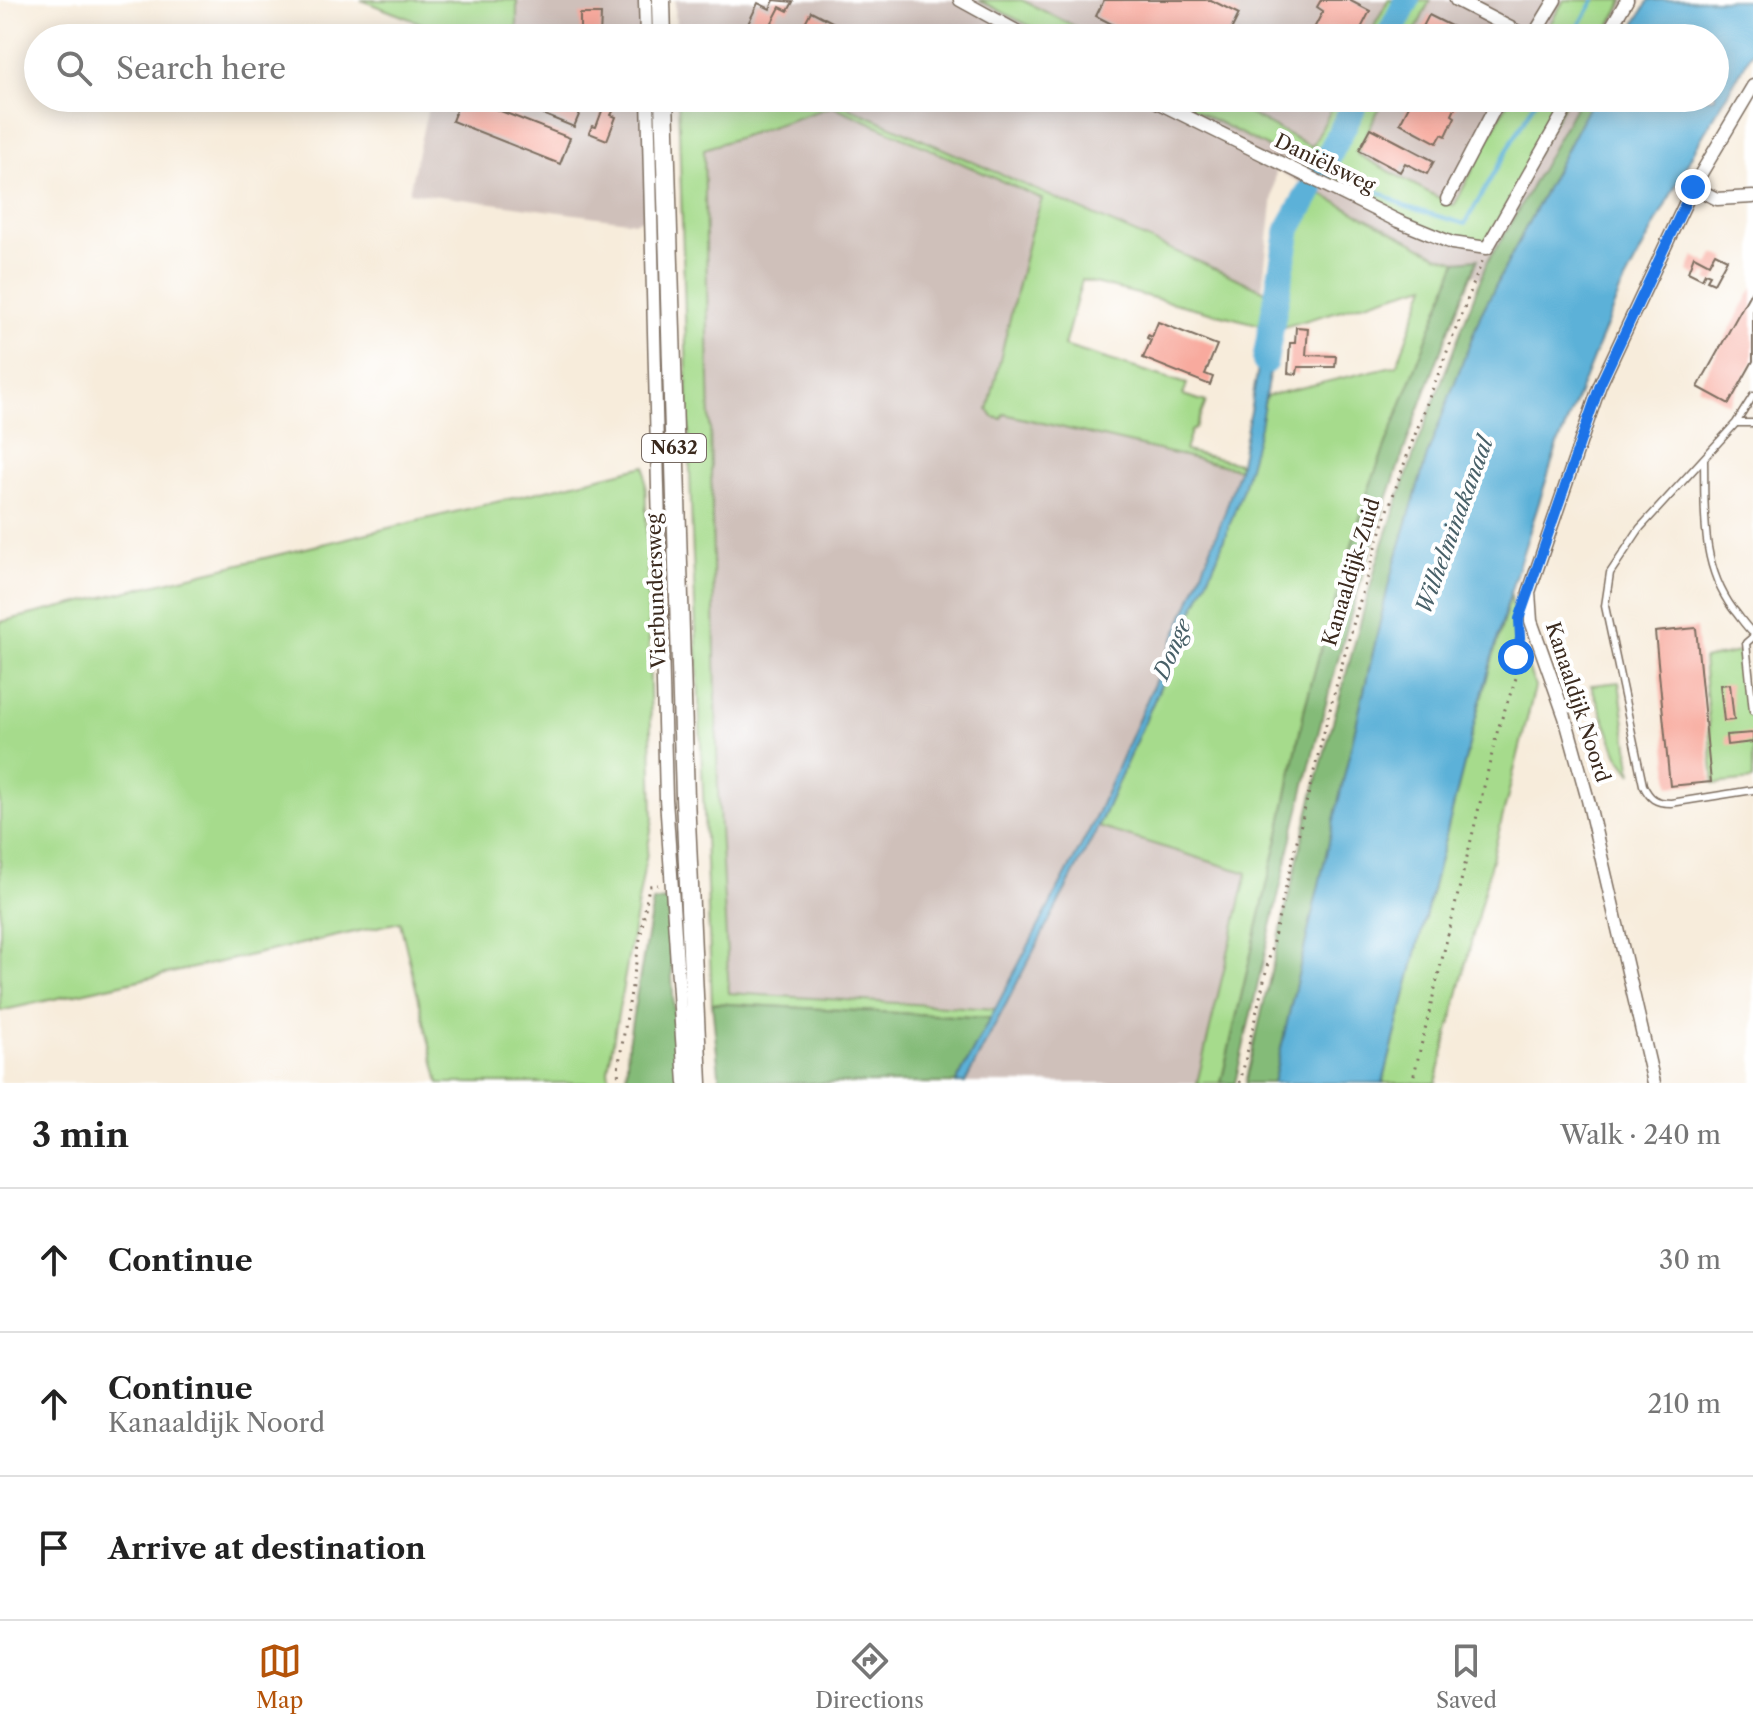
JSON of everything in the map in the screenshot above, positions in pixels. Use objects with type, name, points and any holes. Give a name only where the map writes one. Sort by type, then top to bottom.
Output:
[{"type":"main road","points":[[656,24],[661,0]]},
{"type":"main road","name":"Vierbundersweg","points":[[663,112],[658,159],[675,798],[698,1083]]},
{"type":"street","points":[[645,0],[651,24]]},
{"type":"street","points":[[960,0],[1004,24]]},
{"type":"street","points":[[1456,0],[1503,24]]},
{"type":"street","points":[[1540,24],[1555,0]]},
{"type":"street","points":[[1613,24],[1627,0]]},
{"type":"street","name":"Kanaaldijk Noord","points":[[1654,1083],[1588,800],[1565,717],[1531,621],[1529,592],[1600,385],[1693,187],[1753,86]]},
{"type":"street","name":"Vierbundersweg","points":[[650,112],[658,159]]},
{"type":"street","name":"Daniëlsweg","points":[[1177,112],[1398,221],[1452,243],[1487,248]]},
{"type":"street","points":[[1447,199],[1493,112]]},
{"type":"street","points":[[1487,248],[1564,112]]},
{"type":"street","points":[[1693,187],[1717,199],[1753,197]]},
{"type":"street","name":"Vierbundersweg","points":[[680,883],[685,1083]]},
{"type":"lane","points":[[1753,396],[1736,423],[1640,528],[1610,573],[1605,606],[1643,785],[1650,798],[1658,803],[1671,803],[1753,790]]},
{"type":"lane","points":[[1736,423],[1753,423]]},
{"type":"lane","points":[[1704,459],[1706,549],[1724,596],[1753,635],[1746,643],[1753,711]]},
{"type":"path","name":"Kanaaldijk-Zuid","points":[[1240,1083],[1310,786],[1373,559],[1409,453],[1487,248]]},
{"type":"path","points":[[1412,1083],[1498,729],[1516,678],[1520,629]]},
{"type":"path","points":[[619,1083],[618,1069],[649,886],[680,883]]},
{"type":"shaded area","points":[[505,0],[649,0],[650,24],[453,24]]},
{"type":"shaded area","points":[[675,0],[1642,0],[1629,24],[676,24]]},
{"type":"shaded area","points":[[427,112],[651,112],[654,215],[635,222],[409,192]]},
{"type":"shaded area","points":[[815,112],[846,112],[1042,199],[1030,234],[1003,414],[1239,469],[1189,604],[1092,824],[1247,873],[1197,1083],[965,1083],[1005,1008],[729,993],[718,791],[704,149]]},
{"type":"shaded area","points":[[860,112],[1581,112],[1490,283],[1429,254],[1276,170],[1262,290]]},
{"type":"green space","points":[[361,0],[517,0],[517,24],[423,24]]},
{"type":"green space","points":[[979,0],[1022,0],[1070,24],[1026,24]]},
{"type":"green space","points":[[1388,0],[1430,0],[1419,24],[1375,24]]},
{"type":"green space","points":[[1564,0],[1624,0],[1610,24],[1550,24]]},
{"type":"green space","points":[[678,112],[815,112],[704,149],[718,791],[729,993],[997,1009],[990,1018],[712,1003]]},
{"type":"green space","points":[[846,112],[860,112],[1279,297],[1293,220],[1310,188],[1437,255],[1457,261],[1368,491],[1318,659],[1221,1083],[1197,1083],[1247,873],[1098,827],[1217,558],[1243,488],[1266,396],[1397,365],[1426,285],[1277,329],[1082,280],[1064,346],[1187,384],[1183,395],[1206,402],[1185,451],[1239,463],[1239,469],[1004,414],[1002,419],[993,417],[988,410],[1030,234],[1042,199]]},
{"type":"green space","points":[[1198,112],[1246,112],[1312,147],[1330,112],[1377,112],[1357,154],[1454,206],[1503,112],[1560,112],[1484,244],[1451,241]]},
{"type":"green space","points":[[1572,112],[1586,112],[1481,314],[1428,453],[1390,579],[1273,1083],[1245,1083],[1312,798],[1377,562],[1414,454],[1487,262]]},
{"type":"green space","points":[[1478,259],[1442,347],[1378,527],[1303,791],[1235,1083],[1221,1083],[1305,707],[1368,491],[1457,261]]},
{"type":"green space","points":[[645,466],[653,819],[608,1070],[610,1083],[439,1083],[400,922],[0,1011],[0,622]]},
{"type":"green space","points":[[1511,594],[1516,632],[1535,687],[1436,1083],[1383,1083],[1478,709]]},
{"type":"green space","points":[[1739,652],[1746,709],[1748,714],[1753,715],[1753,780],[1714,784],[1703,659]]},
{"type":"green space","points":[[1619,682],[1632,774],[1618,755],[1591,685]]},
{"type":"green space","points":[[664,900],[668,905],[678,1083],[626,1083],[628,1043],[653,902]]},
{"type":"green space","points":[[712,1003],[990,1018],[956,1083],[720,1083]]},
{"type":"water","points":[[1649,0],[1753,0],[1753,50],[1729,91],[1729,24],[1635,24]]},
{"type":"water","name":"Wilhelminakanaal","points":[[1586,112],[1717,112],[1620,291],[1556,450],[1513,583],[1478,709],[1383,1083],[1273,1083],[1390,579],[1428,453],[1481,314]]},
{"type":"water","points":[[1266,327],[1277,329],[1260,426],[1243,488],[1217,558],[1098,827],[965,1083],[956,1083],[1092,825],[1189,604],[1239,469]]},
{"type":"building","points":[[774,0],[793,2],[788,11],[780,7],[771,24],[748,24],[758,3],[770,9]]},
{"type":"building","points":[[1104,0],[1211,0],[1239,14],[1234,24],[1112,24],[1096,16]]},
{"type":"building","points":[[1321,0],[1349,0],[1370,11],[1363,24],[1316,24],[1323,11],[1317,7]]},
{"type":"building","points":[[811,11],[836,24],[804,24]]},
{"type":"building","points":[[580,14],[601,14],[601,24],[580,24]]},
{"type":"building","points":[[1429,15],[1447,24],[1424,24]]},
{"type":"building","points":[[456,112],[503,112],[570,138],[560,164],[452,121]]},
{"type":"building","points":[[537,112],[580,112],[574,127]]},
{"type":"building","points":[[602,112],[613,112],[611,115],[616,117],[607,140],[589,133],[592,126],[596,127]]},
{"type":"building","points":[[1406,112],[1453,112],[1455,117],[1446,136],[1442,134],[1437,143],[1400,123]]},
{"type":"building","points":[[1371,128],[1434,161],[1427,174],[1405,163],[1400,172],[1359,150]]},
{"type":"building","points":[[1715,253],[1727,259],[1714,283],[1707,280],[1710,275],[1705,273],[1702,279],[1688,272],[1694,256],[1709,264]]},
{"type":"building","points":[[1753,288],[1753,361],[1729,404],[1698,387]]},
{"type":"building","points":[[1158,322],[1217,345],[1205,374],[1213,377],[1210,385],[1143,358],[1151,340],[1147,338],[1148,335],[1152,337]]},
{"type":"building","points":[[1296,327],[1308,328],[1306,355],[1336,356],[1335,367],[1298,367],[1297,374],[1288,373],[1290,343],[1295,343]]},
{"type":"building","points":[[1696,628],[1711,782],[1670,786],[1655,632]]},
{"type":"building","points":[[1730,684],[1734,720],[1724,721],[1720,685]]},
{"type":"building","points":[[1753,733],[1753,742],[1727,745],[1726,735]]},
{"type":"waterway","name":"Donge","points":[[1395,24],[1407,0]]},
{"type":"waterway","points":[[1580,24],[1594,0]]},
{"type":"waterway","name":"Donge","points":[[1321,171],[1351,112]]},
{"type":"waterway","points":[[1344,172],[1404,206],[1465,224],[1529,112]]},
{"type":"waterway","name":"Donge","points":[[1265,361],[1289,228],[1311,189]]},
{"type":"route","points":[[1516,657],[1520,638],[1519,619],[1600,385],[1693,187]]}]
